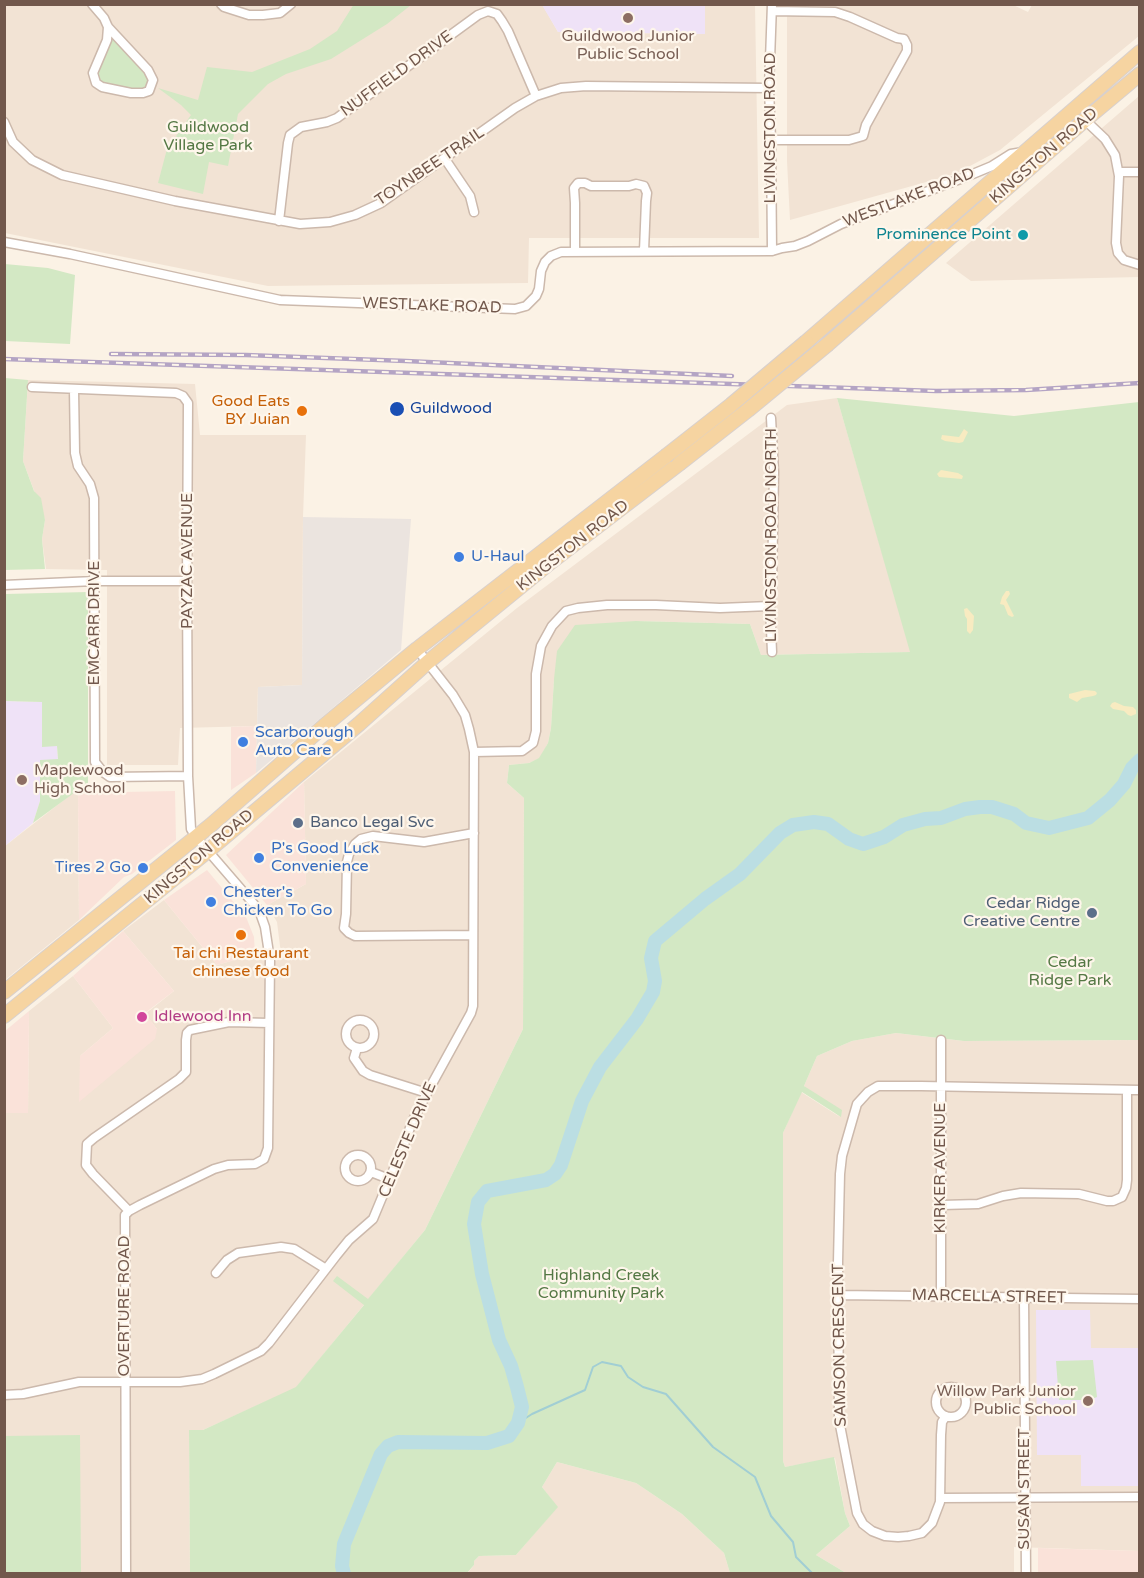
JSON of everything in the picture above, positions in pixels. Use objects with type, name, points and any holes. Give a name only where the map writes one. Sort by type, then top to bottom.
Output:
[{"type":"main road","name":"KINGSTON ROAD","points":[[4,992],[196,837],[417,649],[731,405],[1140,52]]},
{"type":"main road","name":"KINGSTON ROAD","points":[[4,1016],[359,724],[428,662],[547,565],[748,410],[828,344],[1140,74]]},
{"type":"street","points":[[92,4],[104,18],[108,27],[144,64],[153,80],[149,91],[131,93],[102,87],[96,83],[93,72],[105,46],[108,27]]},
{"type":"street","points":[[221,4],[249,15],[263,15],[280,13],[291,4]]},
{"type":"street","points":[[771,140],[849,140],[862,136],[907,51],[904,39],[835,12],[772,8]]},
{"type":"street","name":"LIVINGSTON ROAD","points":[[772,8],[769,88],[772,251]]},
{"type":"street","name":"NUFFIELD DRIVE","points":[[279,221],[290,135],[302,127],[337,118],[488,10],[497,14],[508,31],[536,96]]},
{"type":"street","name":"TOYNBEE TRAIL","points":[[4,122],[13,142],[32,159],[62,175],[175,201],[300,224],[330,222],[381,203],[515,108],[536,96],[561,88],[586,86],[769,88]]},
{"type":"street","points":[[1085,120],[1105,139],[1115,155],[1119,172],[1116,243],[1118,253],[1124,260],[1140,265]]},
{"type":"street","name":"WESTLAKE ROAD","points":[[4,242],[70,254],[280,300],[515,309],[526,306],[536,297],[544,262],[561,252],[772,251],[808,241],[841,224],[992,166],[1011,154],[1027,151]]},
{"type":"street","points":[[445,159],[470,196],[474,212]]},
{"type":"street","points":[[1119,172],[1140,172]]},
{"type":"street","points":[[575,251],[574,188],[578,183],[585,183],[591,186],[636,184],[644,186],[647,193],[644,251]]},
{"type":"street","points":[[32,387],[74,390]]},
{"type":"street","name":"PAYZAC AVENUE","points":[[74,390],[176,393],[183,396],[188,403],[188,776],[191,829],[196,837]]},
{"type":"street","name":"EMCARR DRIVE","points":[[74,390],[75,453],[78,466],[90,484],[94,498],[95,762],[110,777],[188,776]]},
{"type":"street","name":"LIVINGSTON ROAD NORTH","points":[[771,418],[774,472],[770,606],[772,652]]},
{"type":"street","points":[[4,585],[95,581],[187,581]]},
{"type":"street","points":[[474,752],[522,751],[533,743],[536,731],[536,674],[541,646],[552,626],[566,611],[607,605],[720,608],[770,606]]},
{"type":"street","name":"CELESTE DRIVE","points":[[4,1395],[23,1394],[79,1382],[180,1382],[202,1379],[261,1351],[278,1334],[349,1240],[373,1219],[412,1122],[473,1006],[474,752],[465,715],[453,695],[417,649]]},
{"type":"street","points":[[473,935],[355,936],[344,928],[347,862],[355,844],[361,839],[373,836],[424,842],[474,833]]},
{"type":"street","name":"OVERTURE ROAD","points":[[126,1574],[125,1215],[214,1169],[228,1165],[255,1164],[264,1159],[268,1148],[270,960],[265,927],[259,910],[196,837]]},
{"type":"street","points":[[129,1211],[86,1165],[87,1144],[179,1080],[186,1072],[186,1040],[190,1030],[230,1022],[269,1023]]},
{"type":"street","name":"KIRKER AVENUE","points":[[941,1041],[941,1296]]},
{"type":"street","points":[[357,1048],[354,1058],[363,1071],[426,1093]]},
{"type":"street","name":"SAMSON CRESCENT","points":[[946,1416],[942,1422],[941,1435],[940,1498],[935,1518],[930,1526],[922,1533],[898,1537],[885,1536],[872,1531],[863,1524],[857,1513],[839,1420],[840,1164],[857,1104],[868,1092],[878,1086],[1140,1090]]},
{"type":"street","points":[[942,1205],[978,1204],[1021,1193],[1080,1194],[1107,1201],[1122,1197],[1127,1180],[1127,1090]]},
{"type":"street","points":[[371,1172],[389,1179]]},
{"type":"street","points":[[216,1273],[227,1260],[238,1253],[281,1247],[294,1249],[326,1269]]},
{"type":"street","name":"MARCELLA STREET","points":[[839,1295],[1140,1299]]},
{"type":"street","name":"SUSAN STREET","points":[[1024,1298],[1026,1574]]},
{"type":"street","points":[[940,1498],[1140,1497]]},
{"type":"shaded area","points":[[542,4],[558,32],[705,34],[705,5],[755,5],[759,238],[529,238],[528,283],[268,286],[5,233],[4,5]]},
{"type":"shaded area","points":[[1011,4],[1028,12],[1032,5],[1139,5],[1139,36],[1000,150],[955,174],[790,220],[787,161],[787,5]]},
{"type":"shaded area","name":"Guildwood Junior Public School","points":[[542,5],[705,5],[705,34],[558,32]]},
{"type":"shaded area","points":[[1139,96],[1139,277],[971,281],[946,263]]},
{"type":"shaded area","points":[[28,380],[195,384],[200,435],[306,435],[302,685],[258,687],[257,726],[180,728],[178,765],[107,765],[107,570],[46,569],[42,539],[45,520],[23,461]]},
{"type":"shaded area","points":[[837,398],[911,652],[761,655],[750,624],[636,621],[554,679],[548,743],[540,758],[529,763],[509,765],[507,783],[524,798],[523,1029],[425,1230],[296,1388],[203,1430],[189,1430],[190,1573],[5,1574],[4,1113],[28,1113],[29,1011],[73,976],[113,1028],[80,1056],[157,1029],[145,1014],[174,991],[123,931],[164,900],[217,965],[255,954],[281,954],[277,922],[267,905],[306,884],[304,782],[517,608],[787,405]]},
{"type":"shaded area","points":[[303,517],[411,519],[401,650],[256,773],[258,687],[302,685]]},
{"type":"shaded area","name":"Maplewood High School","points":[[5,701],[42,702],[42,746],[57,746],[58,760],[40,760],[40,801],[33,823],[5,846]]},
{"type":"shaded area","points":[[257,726],[256,773],[231,790],[231,727]]},
{"type":"shaded area","points":[[304,782],[306,884],[267,905],[226,855]]},
{"type":"shaded area","points":[[78,789],[79,920],[5,980],[5,846]]},
{"type":"shaded area","points":[[78,789],[123,792],[175,791],[176,840],[132,874],[124,877],[79,920]]},
{"type":"shaded area","points":[[207,870],[246,917],[254,937],[255,954],[217,965],[164,900]]},
{"type":"shaded area","points":[[123,931],[174,991],[145,1013],[157,1029],[155,1039],[79,1102],[80,1056],[113,1028],[73,976]]},
{"type":"shaded area","points":[[29,1011],[28,1113],[5,1113],[5,1031]]},
{"type":"shaded area","points":[[896,1033],[964,1041],[1139,1040],[1139,1551],[1014,1547],[1014,1573],[846,1573],[816,1555],[850,1526],[845,1513],[835,1458],[785,1467],[783,1461],[783,1133],[801,1092],[840,1117],[804,1086],[817,1056],[852,1041]]},
{"type":"shaded area","name":"Willow Park Junior Public School","points":[[1036,1310],[1090,1310],[1091,1348],[1139,1348],[1139,1486],[1081,1486],[1081,1455],[1037,1455]]},
{"type":"shaded area","points":[[557,1462],[636,1483],[682,1514],[724,1553],[730,1573],[467,1574],[479,1556],[516,1555],[557,1507],[542,1487]]},
{"type":"shaded area","points":[[1038,1548],[1139,1551],[1139,1573],[1038,1573]]},
{"type":"green space","name":"Guildwood Village Park","points":[[354,4],[411,5],[387,24],[331,59],[286,74],[268,84],[238,114],[228,166],[209,162],[203,194],[158,183],[167,149],[191,115],[158,88],[198,100],[207,67],[252,72],[310,49],[337,31]]},
{"type":"green space","points":[[115,38],[148,73],[149,81],[146,88],[141,91],[102,82],[98,79],[97,72],[111,39]]},
{"type":"green space","points":[[5,264],[48,268],[75,275],[70,344],[5,341]]},
{"type":"green space","points":[[5,378],[28,380],[23,461],[34,491],[41,498],[45,520],[42,539],[45,569],[5,570]]},
{"type":"green space","name":"Highland Creek Community Park","points":[[837,398],[1014,416],[1139,402],[1139,1040],[964,1041],[896,1033],[852,1041],[817,1056],[804,1086],[842,1110],[841,1117],[802,1092],[783,1133],[783,1461],[785,1467],[834,1457],[845,1513],[850,1526],[816,1555],[846,1573],[730,1573],[724,1553],[682,1514],[636,1483],[557,1462],[542,1487],[558,1507],[516,1555],[479,1556],[467,1573],[190,1573],[189,1430],[203,1430],[296,1387],[364,1305],[333,1281],[337,1276],[368,1299],[425,1230],[523,1029],[524,798],[507,783],[509,765],[529,763],[539,758],[548,743],[557,651],[575,625],[636,621],[750,624],[761,655],[910,652]]},
{"type":"green space","points":[[88,592],[88,790],[78,790],[33,823],[40,801],[40,760],[58,759],[57,746],[42,747],[42,702],[5,701],[5,594]]},
{"type":"green space","points":[[1093,1360],[1097,1397],[1089,1400],[1059,1400],[1056,1361]]},
{"type":"green space","points":[[80,1435],[81,1573],[5,1573],[5,1436]]},
{"type":"sand","points":[[964,429],[968,432],[963,442],[941,439],[942,435],[959,437]]},
{"type":"sand","points":[[941,470],[958,473],[963,476],[962,479],[939,477],[937,474]]},
{"type":"sand","points":[[1006,591],[1010,594],[1006,600],[1014,616],[1012,617],[1008,615],[1004,605],[1000,604]]},
{"type":"sand","points":[[967,608],[974,616],[973,630],[970,634],[967,631],[964,609]]},
{"type":"sand","points":[[1085,690],[1097,693],[1077,702],[1069,698],[1069,694]]},
{"type":"sand","points":[[1115,702],[1133,707],[1136,714],[1131,716],[1124,711],[1113,709],[1110,706]]},
{"type":"waterway","points":[[344,1574],[342,1566],[344,1544],[381,1454],[388,1446],[398,1442],[487,1443],[509,1436],[518,1423],[522,1407],[511,1366],[499,1340],[482,1274],[474,1224],[478,1202],[487,1191],[546,1180],[555,1174],[561,1165],[582,1101],[600,1067],[637,1019],[653,992],[655,981],[651,958],[655,941],[705,899],[740,874],[780,833],[793,825],[814,822],[828,824],[849,839],[863,844],[884,837],[903,825],[925,819],[941,818],[965,809],[992,807],[1014,814],[1026,823],[1049,828],[1088,818],[1110,800],[1140,760]]},
{"type":"waterway","points":[[518,1423],[532,1414],[585,1390],[593,1367],[602,1362],[621,1366],[628,1377],[643,1387],[666,1394],[713,1447],[755,1477],[771,1516],[793,1542],[796,1557],[813,1574]]},
{"type":"railway","points":[[111,354],[246,355],[732,376]]},
{"type":"railway","points":[[4,359],[936,391],[1026,390],[1140,383]]},
{"type":"place","name":"Guildwood Junior Public School","points":[[628,18]]},
{"type":"place","name":"Prominence Point","points":[[1023,235]]},
{"type":"place","name":"Guildwood","points":[[397,409]]},
{"type":"place","name":"Good Eats BY Juian","points":[[302,411]]},
{"type":"place","name":"U-Haul","points":[[459,557]]},
{"type":"place","name":"Scarborough Auto Care","points":[[243,742]]},
{"type":"place","name":"Maplewood High School","points":[[22,780]]},
{"type":"place","name":"Banco Legal Svc","points":[[298,823]]},
{"type":"place","name":"P's Good Luck Convenience","points":[[259,858]]},
{"type":"place","name":"Tires 2 Go","points":[[143,868]]},
{"type":"place","name":"Chester's Chicken To Go","points":[[211,902]]},
{"type":"place","name":"Cedar Ridge Creative Centre","points":[[1092,913]]},
{"type":"place","name":"Tai chi Restaurant chinese food","points":[[241,935]]},
{"type":"place","name":"Idlewood Inn","points":[[142,1017]]},
{"type":"place","name":"Willow Park Junior Public School","points":[[1088,1401]]},
{"type":"park label","name":"Cedar Ridge Park","points":[[1070,972]]}]
